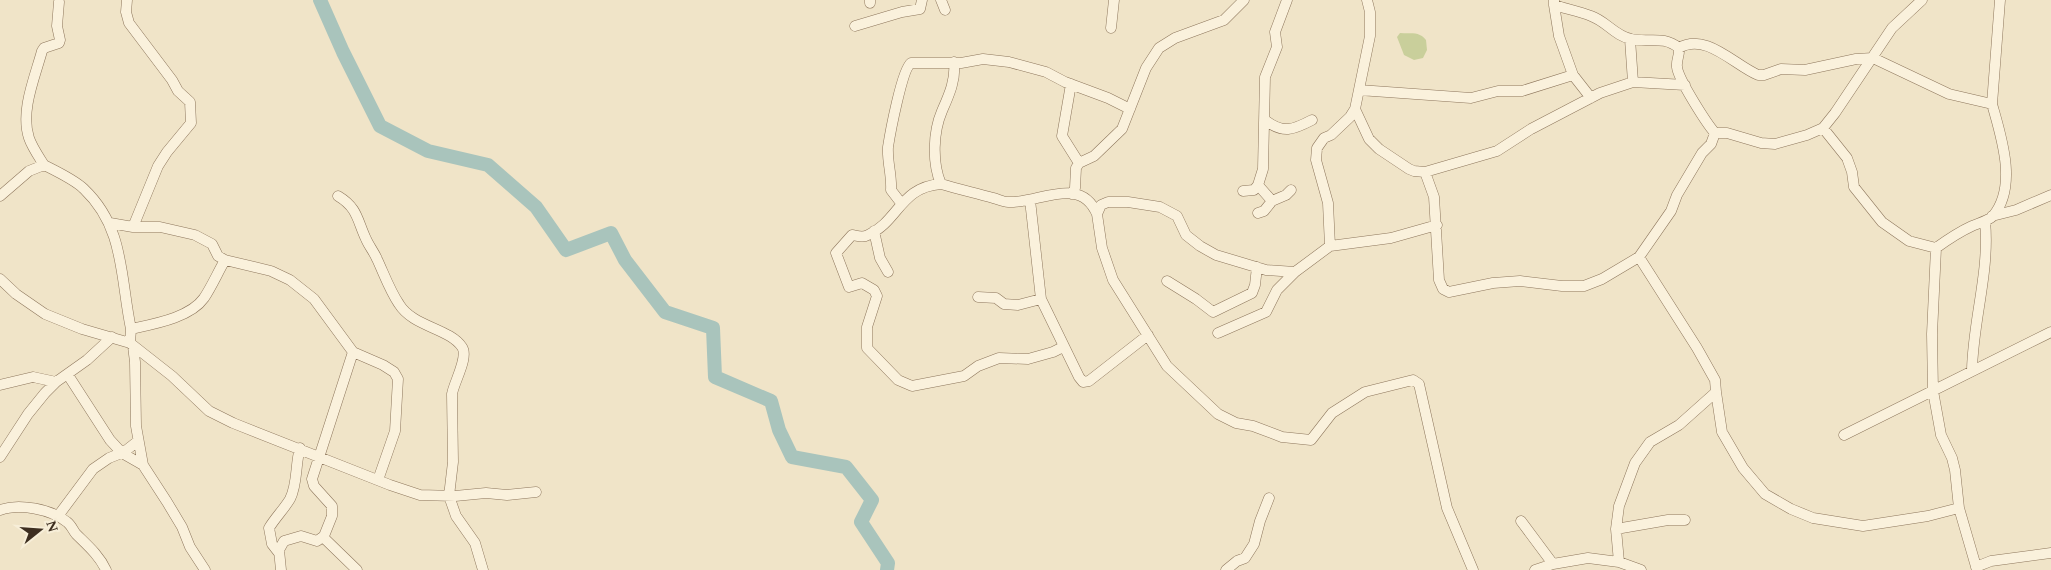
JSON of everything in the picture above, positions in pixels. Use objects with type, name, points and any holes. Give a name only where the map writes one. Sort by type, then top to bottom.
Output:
[{"type":"street","points":[[127,0],[126,12],[129,23],[172,80],[178,91],[190,102],[191,124],[167,152],[158,166],[133,227]]},
{"type":"street","points":[[855,26],[902,12],[920,9],[922,0]]},
{"type":"street","points":[[1111,28],[1114,0]]},
{"type":"street","points":[[1072,194],[1075,188],[1076,168],[1079,163],[1094,156],[1119,133],[1146,68],[1159,48],[1175,38],[1224,20],[1244,0]]},
{"type":"street","points":[[1243,191],[1254,190],[1258,185],[1263,170],[1265,77],[1277,46],[1275,32],[1287,0]]},
{"type":"street","points":[[1330,246],[1328,202],[1316,160],[1316,148],[1324,138],[1331,135],[1350,118],[1355,109],[1370,36],[1370,12],[1367,0]]},
{"type":"street","points":[[1591,98],[1573,76],[1559,36],[1554,2],[1592,16],[1630,39],[1667,40],[1679,48],[1680,54],[1677,69],[1708,125],[1715,133],[1727,133],[1761,143],[1775,144],[1807,136],[1823,128],[1892,28],[1922,0]]},
{"type":"street","points":[[1972,370],[1972,352],[1989,219],[2003,198],[2006,164],[2004,147],[1992,104],[2000,0]]},
{"type":"street","points":[[59,2],[57,26],[60,40],[58,43],[49,45],[42,51],[27,114],[29,138],[44,165],[83,188],[110,223],[116,241],[131,329],[131,344],[135,362],[134,392],[138,441],[144,465],[182,527],[190,547],[205,570]]},
{"type":"street","points":[[1630,39],[1633,82]]},
{"type":"street","points":[[1679,48],[1685,44],[1712,47],[1758,75],[1764,75],[1781,69],[1805,70],[1856,59],[1873,58],[1949,94],[1992,104]]},
{"type":"street","points":[[901,203],[891,190],[892,180],[888,148],[898,94],[904,81],[906,68],[911,63],[968,62],[983,59],[1009,62],[1046,72],[1071,84],[1102,95],[1130,110]]},
{"type":"street","points":[[941,184],[936,168],[937,133],[942,112],[948,101],[954,62]]},
{"type":"street","points":[[1359,90],[1471,98],[1498,91],[1522,91],[1573,76]]},
{"type":"street","points":[[1355,109],[1369,139],[1379,149],[1414,171],[1425,172],[1497,151],[1531,130],[1591,98],[1633,82],[1686,85]]},
{"type":"street","points":[[1071,84],[1061,132],[1079,163]]},
{"type":"street","points":[[1265,120],[1274,127],[1284,130],[1312,120]]},
{"type":"street","points":[[1823,128],[1847,158],[1852,172],[1854,187],[1882,222],[1909,241],[1936,248],[1972,226],[2051,196]]},
{"type":"street","points":[[1425,172],[1434,197],[1439,280],[1443,289],[1449,292],[1493,283],[1520,281],[1556,286],[1584,286],[1639,257],[1670,211],[1677,195],[1702,153],[1711,144],[1715,133]]},
{"type":"street","points":[[0,196],[29,171],[44,165]]},
{"type":"street","points":[[1063,347],[1028,359],[999,358],[978,366],[964,376],[920,385],[904,384],[867,348],[866,333],[877,296],[876,293],[862,283],[849,286],[836,253],[852,236],[863,237],[874,231],[890,218],[901,203],[923,186],[941,184],[1006,202],[1030,200],[1054,192],[1080,196],[1092,203],[1097,214],[1102,248],[1110,273],[1166,366],[1212,410],[1236,423],[1253,426],[1288,438],[1311,440],[1332,413],[1365,392],[1412,380],[1419,384],[1446,508],[1473,570]]},
{"type":"street","points":[[1258,185],[1272,201]]},
{"type":"street","points":[[1258,213],[1264,211],[1272,201],[1286,195],[1291,190]]},
{"type":"street","points":[[338,196],[346,201],[355,211],[366,241],[399,305],[411,317],[452,338],[462,346],[464,360],[453,385],[452,394],[452,462],[449,496],[456,516],[476,543],[483,570]]},
{"type":"street","points":[[1030,200],[1041,299],[1078,377],[1083,382],[1089,381],[1148,335]]},
{"type":"street","points":[[1097,214],[1101,205],[1108,202],[1128,202],[1160,208],[1177,216],[1186,235],[1216,255],[1257,267],[1281,272],[1295,272]]},
{"type":"street","points":[[110,223],[133,227],[160,227],[195,235],[212,244],[218,256],[225,260],[284,276],[314,299],[353,352],[384,365],[394,372],[398,379],[395,431],[378,480]]},
{"type":"street","points":[[1218,333],[1251,317],[1264,314],[1276,290],[1295,272],[1330,246],[1391,238],[1437,225]]},
{"type":"street","points":[[874,231],[880,258],[888,272]]},
{"type":"street","points":[[1936,248],[1932,334],[1933,391],[1941,434],[1955,470],[1959,508],[1977,569],[1991,561],[2051,553]]},
{"type":"street","points":[[1639,257],[1697,348],[1715,380],[1722,432],[1743,468],[1765,494],[1791,509],[1814,518],[1863,526],[1928,516],[1959,508]]},
{"type":"street","points":[[131,329],[176,318],[198,304],[205,297],[225,260]]},
{"type":"street","points":[[1167,281],[1196,299],[1212,312],[1252,293],[1257,267]]},
{"type":"street","points":[[0,279],[16,294],[45,314],[82,329],[131,344],[172,376],[210,411],[233,423],[420,495],[449,496],[486,493],[507,495],[536,492]]},
{"type":"street","points":[[978,297],[996,298],[1004,304],[1018,305],[1041,299]]},
{"type":"street","points":[[1844,435],[2051,332]]},
{"type":"street","points":[[0,457],[28,414],[56,382],[88,360],[112,337]]},
{"type":"street","points":[[281,570],[279,553],[280,546],[284,541],[301,536],[317,541],[324,536],[332,516],[333,509],[312,482],[318,456],[353,352]]},
{"type":"street","points":[[68,375],[105,433],[122,453],[144,465]]},
{"type":"street","points":[[0,385],[32,377],[56,382]]},
{"type":"street","points":[[1619,562],[1616,529],[1619,506],[1635,463],[1650,442],[1679,425],[1716,392]]},
{"type":"street","points":[[58,516],[72,495],[93,470],[138,441]]},
{"type":"street","points":[[279,553],[272,544],[269,528],[290,499],[296,479],[296,464],[300,448]]},
{"type":"street","points":[[1226,570],[1237,561],[1246,558],[1254,544],[1269,498]]},
{"type":"street","points":[[0,510],[20,507],[50,512],[58,516],[68,522],[76,534],[84,540],[102,562],[106,570]]},
{"type":"street","points":[[1616,529],[1668,520],[1685,520]]},
{"type":"street","points":[[1521,521],[1553,564]]},
{"type":"street","points":[[324,536],[357,570]]},
{"type":"street","points":[[1535,570],[1553,564],[1588,558],[1619,562],[1641,570]]},
{"type":"green space","points":[[1400,33],[1418,34],[1426,40],[1427,50],[1423,58],[1414,60],[1404,55],[1397,37]]},
{"type":"waterway","points":[[320,0],[343,52],[380,126],[428,151],[488,165],[536,207],[566,250],[611,233],[625,260],[665,312],[713,328],[715,377],[771,401],[779,430],[792,457],[846,467],[872,500],[861,522],[888,563],[887,570]]}]
